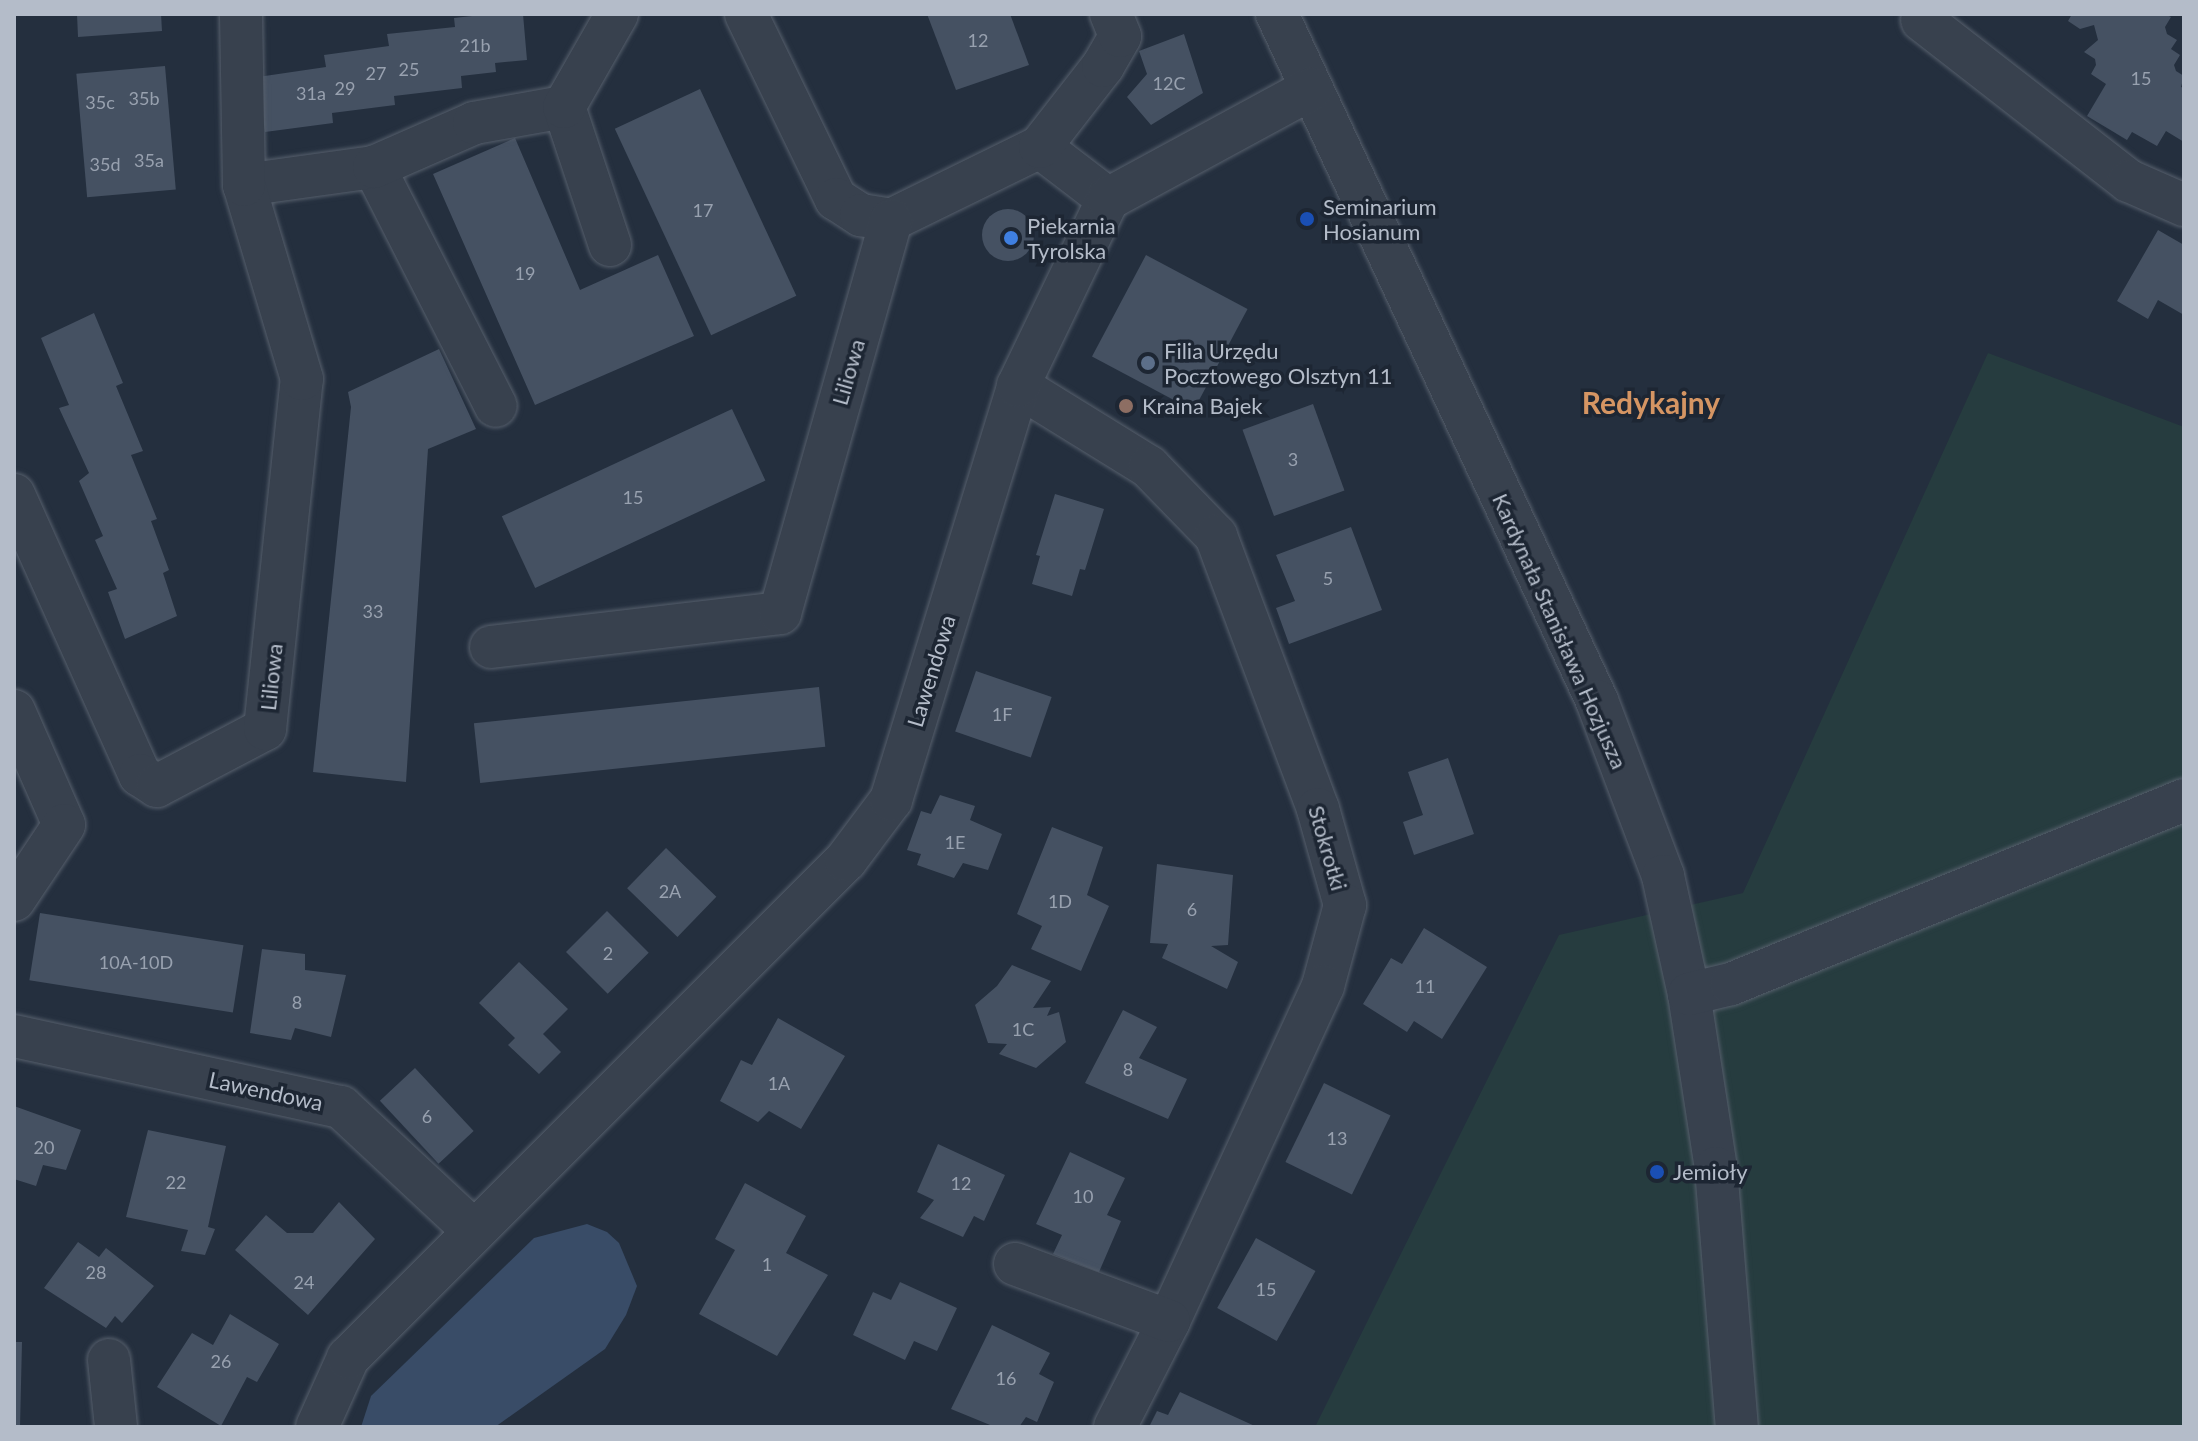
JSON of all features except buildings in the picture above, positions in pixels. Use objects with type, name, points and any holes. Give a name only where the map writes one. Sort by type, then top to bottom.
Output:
[{"type":"street","name":"Liliowa","points":[[14,495],[140,775],[157,786],[265,729],[302,379],[244,185],[241,14]]},
{"type":"street","points":[[610,245],[564,107],[617,14]]},
{"type":"street","points":[[746,14],[836,199],[861,215],[891,220],[1040,147],[1103,66],[1120,36],[1111,14]]},
{"type":"street","name":"Kardynała Stanisława Hozjusza","points":[[1277,14],[1597,701],[1663,876],[1689,994],[1716,1168],[1737,1427]]},
{"type":"street","points":[[1922,20],[2129,181],[2184,205]]},
{"type":"street","points":[[1040,147],[1108,199],[1311,89]]},
{"type":"street","points":[[244,185],[374,167],[474,123],[564,107]]},
{"type":"street","points":[[374,167],[496,406]]},
{"type":"street","name":"Lawendowa","points":[[317,1427],[348,1358],[846,860],[891,800],[1018,386],[1108,199]]},
{"type":"street","name":"Liliowa","points":[[491,647],[780,613],[891,220]]},
{"type":"street","name":"Stokrotki","points":[[1018,386],[1149,467],[1216,536],[1318,809],[1345,905],[1323,986],[1169,1321],[1115,1427]]},
{"type":"street","points":[[14,711],[64,825],[14,900]]},
{"type":"street","points":[[1689,994],[1717,989],[2184,800]]},
{"type":"street","name":"Lawendowa","points":[[14,1036],[341,1107],[473,1230]]},
{"type":"street","points":[[1015,1264],[1169,1321]]},
{"type":"street","points":[[109,1360],[116,1427]]},
{"type":"green space","points":[[1988,353],[2184,427],[2184,1427],[1315,1427],[1559,935],[1743,893]]},
{"type":"water","points":[[587,1224],[607,1232],[619,1243],[637,1286],[626,1315],[605,1349],[495,1427],[361,1427],[371,1396],[534,1238]]},
{"type":"place","name":"Seminarium Hosianum","points":[[1307,219]]},
{"type":"place","name":"Piekarnia Tyrolska","points":[[1011,238]]},
{"type":"place","name":"Filia Urzędu Pocztowego Olsztyn 11","points":[[1148,363]]},
{"type":"place","name":"Kraina Bajek","points":[[1126,406]]},
{"type":"place","name":"Jemioły","points":[[1657,1172]]},
{"type":"district","name":"Redykajny","points":[[1651,402]]}]
